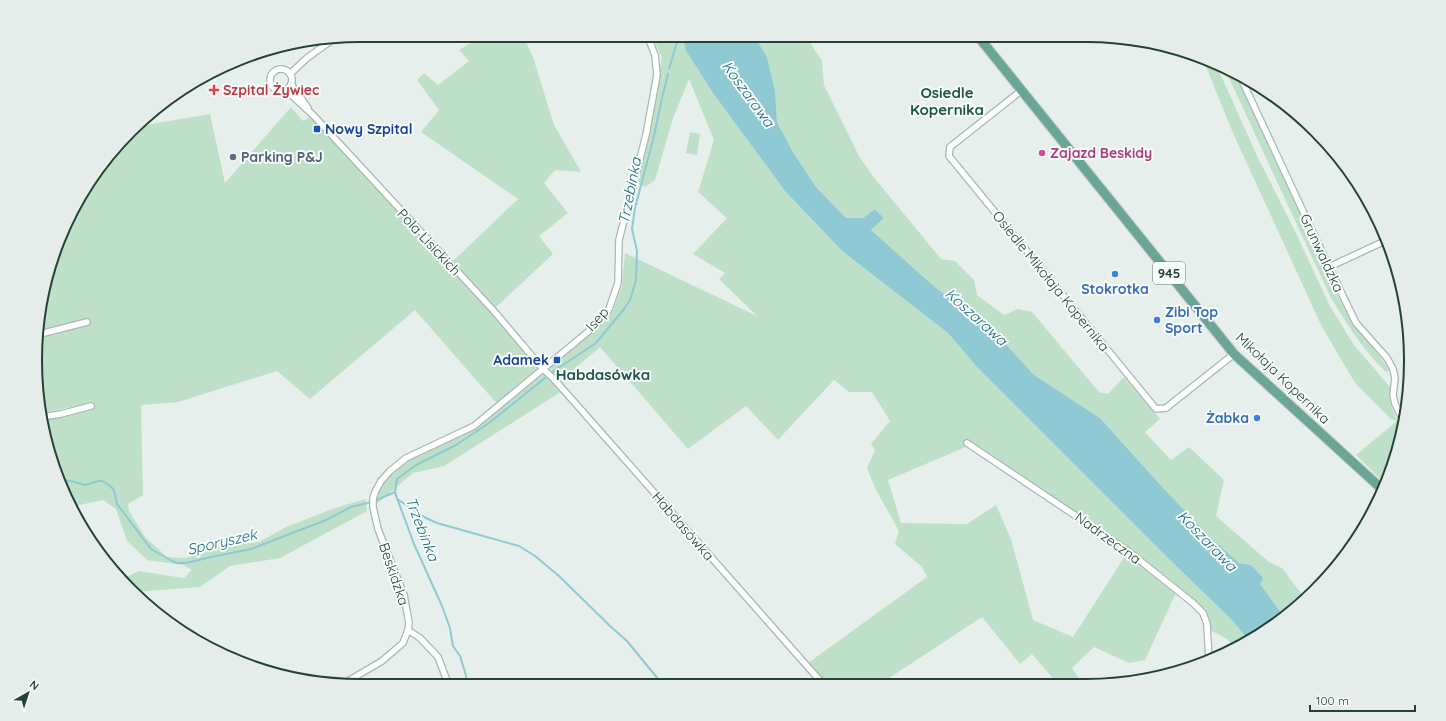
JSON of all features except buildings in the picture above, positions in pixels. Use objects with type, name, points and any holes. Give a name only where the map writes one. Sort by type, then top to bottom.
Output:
[{"type":"main road","name":"Mikołaja Kopernika","points":[[983,42],[1234,354],[1378,486]]},
{"type":"street","name":"Isep","points":[[381,481],[390,471],[406,458],[474,426],[595,326],[609,309],[618,283],[619,240],[646,134],[657,75],[655,56],[650,42]]},
{"type":"street","points":[[290,74],[307,58],[326,44]]},
{"type":"street","points":[[281,69],[290,74],[292,78],[291,84],[286,90],[275,90],[271,84],[270,77],[274,72],[281,69]]},
{"type":"street","name":"Pola Lisickich","points":[[291,84],[314,116]]},
{"type":"street","name":"Grunwaldzka","points":[[1244,84],[1328,268],[1356,323],[1387,358],[1393,369],[1395,378],[1393,395],[1399,413]]},
{"type":"street","name":"Pola Lisickich","points":[[286,90],[314,116],[493,310],[543,369]]},
{"type":"street","name":"Osiedle Mikołaja Kopernika","points":[[1022,90],[950,147],[949,156],[1156,408],[1166,408],[1234,354]]},
{"type":"street","points":[[1328,268],[1381,243]]},
{"type":"street","points":[[44,333],[86,322]]},
{"type":"street","name":"Habdasówka","points":[[543,369],[553,378],[819,679]]},
{"type":"street","points":[[47,416],[62,414],[91,406]]},
{"type":"street","name":"Nadrzeczna","points":[[967,443],[1128,551],[1193,603],[1203,613],[1207,624],[1209,654]]},
{"type":"street","name":"Beskidzka","points":[[381,481],[375,492],[373,507],[378,529],[404,595],[409,624],[408,630]]},
{"type":"street","points":[[352,679],[382,661],[403,643],[408,630],[420,638],[438,657],[446,679]]},
{"type":"green space","points":[[472,42],[526,42],[533,57],[554,125],[581,172],[555,170],[544,183],[568,213],[539,236],[553,254],[495,308],[543,369],[564,390],[444,466],[413,473],[373,507],[381,481],[406,458],[474,426],[498,405],[415,310],[310,399],[277,371],[178,402],[141,405],[143,495],[128,504],[129,511],[145,537],[167,557],[185,558],[224,545],[259,542],[286,527],[335,508],[366,499],[367,511],[280,558],[230,566],[200,587],[141,591],[126,577],[139,571],[184,578],[192,570],[183,565],[147,560],[127,541],[116,509],[103,500],[77,505],[59,463],[48,423],[47,416],[94,405],[92,403],[46,412],[42,360],[43,336],[86,322],[44,330],[48,298],[59,258],[66,239],[85,201],[121,150],[146,125],[210,114],[225,183],[291,107],[303,121],[310,117],[457,268],[452,262],[518,199],[421,132],[439,110],[417,80],[424,73],[438,85],[469,61],[459,50]]},
{"type":"green space","points":[[654,42],[684,42],[686,51],[713,93],[785,191],[842,251],[948,333],[977,367],[1230,618],[1245,636],[1231,644],[1229,640],[1210,630],[1203,613],[1129,548],[1072,510],[1071,512],[968,446],[888,480],[901,523],[967,524],[996,505],[1011,539],[1033,620],[1073,637],[1127,553],[1176,593],[1145,660],[1129,663],[1094,647],[1072,668],[1079,679],[1054,679],[1032,654],[1020,664],[982,617],[888,679],[820,679],[808,663],[927,577],[922,567],[895,544],[899,531],[876,490],[867,468],[875,450],[871,444],[890,421],[872,392],[849,392],[834,380],[778,440],[746,406],[688,449],[600,347],[559,382],[550,368],[613,311],[622,285],[625,253],[757,316],[719,279],[725,273],[693,254],[727,218],[698,192],[714,140],[689,79],[673,118],[655,180],[645,187],[637,183],[649,137],[662,57]]},
{"type":"green space","points":[[758,42],[810,42],[822,61],[824,85],[859,156],[872,175],[941,259],[955,261],[974,280],[977,295],[1004,315],[1018,309],[1032,312],[1099,392],[1108,394],[1124,377],[1160,419],[1145,432],[1171,460],[1189,447],[1224,480],[1216,516],[1269,562],[1282,568],[1302,594],[1280,612],[1260,584],[1251,565],[1239,563],[1209,536],[1100,418],[1034,375],[989,326],[936,288],[871,230],[884,218],[875,209],[863,218],[846,218],[816,187],[793,152],[777,122],[775,90],[767,57]]},
{"type":"green space","points":[[1205,65],[1219,72],[1258,158],[1293,227],[1330,306],[1354,345],[1390,387],[1389,392],[1391,404],[1398,421],[1381,480],[1356,455],[1397,421],[1391,419],[1355,383],[1322,327],[1233,133]]},
{"type":"green space","points":[[1228,76],[1240,82],[1303,218],[1301,219],[1305,228],[1304,231],[1311,246],[1315,244],[1343,306],[1358,331],[1381,358],[1389,371],[1386,372],[1362,345],[1330,296]]},
{"type":"green space","points":[[690,132],[700,134],[697,155],[686,153]]},
{"type":"water","name":"Koszarawa","points":[[684,42],[758,42],[767,57],[775,90],[777,122],[793,152],[816,187],[846,218],[863,218],[875,209],[884,218],[871,230],[936,288],[989,326],[1034,375],[1100,418],[1209,536],[1239,563],[1251,565],[1263,578],[1260,584],[1280,612],[1245,636],[1230,618],[977,367],[948,333],[842,251],[785,191],[713,93],[686,51]]},
{"type":"waterway","name":"Trzebinka","points":[[669,69],[677,42]]},
{"type":"waterway","name":"Trzebinka","points":[[551,373],[596,343],[630,300],[636,280],[637,251],[632,229],[635,208],[654,136],[668,74]]},
{"type":"waterway","name":"Trzebinka","points":[[467,679],[460,656],[453,646],[450,628],[442,606],[414,544],[397,498],[395,492],[397,479],[416,465],[456,445],[489,423],[545,378]]},
{"type":"waterway","name":"Sporyszek","points":[[65,480],[85,485],[102,481],[109,485],[114,490],[117,504],[151,549],[177,563],[186,563],[251,549],[326,520],[351,507],[372,502],[395,492]]},
{"type":"waterway","points":[[397,499],[426,518],[437,523],[519,546],[535,556],[559,576],[627,641],[658,679]]},
{"type":"place","name":"Szpital Żywiec","points":[[214,90]]},
{"type":"place","name":"Nowy Szpital","points":[[317,129]]},
{"type":"place","name":"Zajazd Beskidy","points":[[1042,153]]},
{"type":"place","name":"Parking P&J","points":[[233,157]]},
{"type":"place","name":"Stokrotka","points":[[1115,274]]},
{"type":"place","name":"Zibi Top Sport","points":[[1157,320]]},
{"type":"place","name":"Adamek","points":[[557,360]]},
{"type":"place","name":"Żabka","points":[[1257,418]]},
{"type":"district","name":"Osiedle Kopernika","points":[[947,102]]},
{"type":"district","name":"Habdasówka","points":[[603,375]]}]
